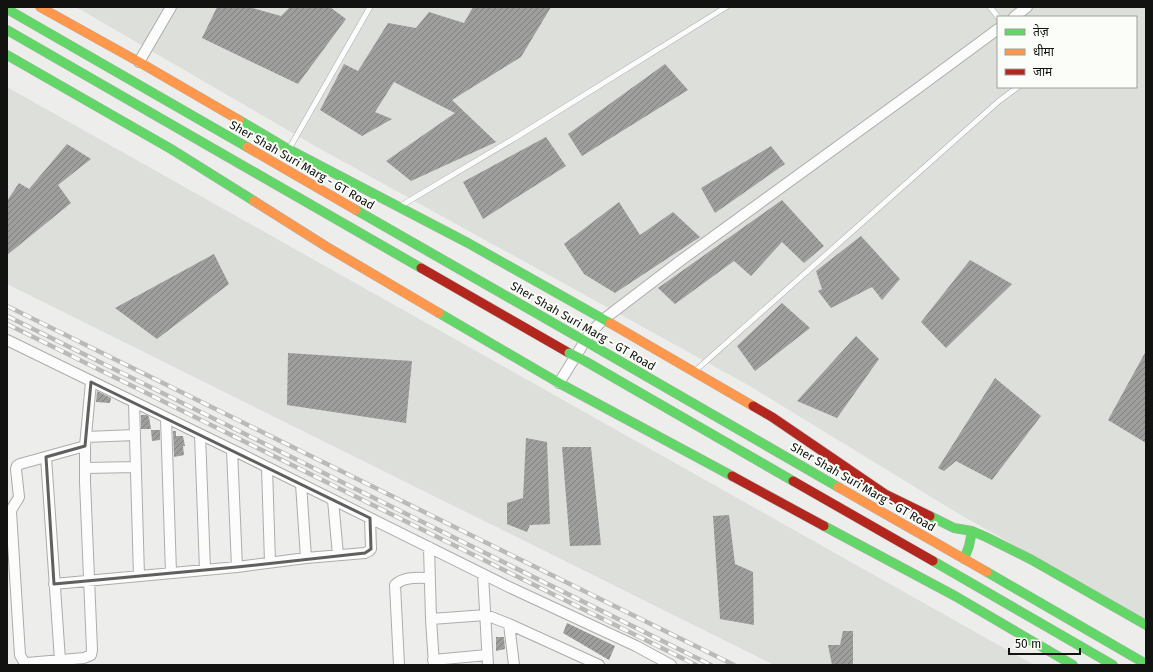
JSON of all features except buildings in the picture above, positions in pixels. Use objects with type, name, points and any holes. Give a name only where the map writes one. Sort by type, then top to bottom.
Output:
[{"type":"main road","name":"Sher Shah Suri Marg - GT Road","points":[[40,7],[139,62],[288,149],[468,243],[604,319],[772,417],[885,494],[954,528],[972,531],[986,536],[1032,560],[1146,625]]},
{"type":"main road","name":"Sher Shah Suri Marg - GT Road","points":[[7,9],[1146,664]]},
{"type":"main road","points":[[7,30],[1113,665]]},
{"type":"main road","points":[[7,55],[171,149],[327,247],[558,383],[955,596],[1073,665]]},
{"type":"main road","points":[[964,559],[969,546],[972,531]]},
{"type":"street","points":[[139,62],[171,7]]},
{"type":"street","points":[[1015,16],[1027,7]]},
{"type":"street","points":[[558,383],[590,333],[604,319],[680,261],[896,105],[997,30]]},
{"type":"street","points":[[7,340],[483,574],[636,646],[669,664]]},
{"type":"street","points":[[91,382],[86,442],[84,482],[90,581],[91,655],[84,658],[24,662],[20,655],[11,512],[19,497],[17,466],[86,442],[135,435]]},
{"type":"street","points":[[134,403],[139,576]]},
{"type":"street","points":[[166,418],[171,573]]},
{"type":"street","points":[[200,434],[205,570]]},
{"type":"street","points":[[232,450],[237,568]]},
{"type":"street","points":[[46,457],[60,660]]},
{"type":"street","points":[[85,468],[136,467]]},
{"type":"street","points":[[267,467],[270,562]]},
{"type":"street","points":[[301,484],[306,558]]},
{"type":"street","points":[[333,500],[338,555]]},
{"type":"street","points":[[54,584],[237,568],[270,562],[369,552],[371,549],[370,518]]},
{"type":"street","points":[[429,547],[434,662],[487,660],[483,574]]},
{"type":"street","points":[[399,665],[395,585],[404,579],[430,578]]},
{"type":"street","points":[[431,619],[486,615],[599,665]]},
{"type":"street","points":[[509,624],[514,665]]},
{"type":"lane","points":[[288,149],[370,7]]},
{"type":"lane","points":[[399,207],[515,138],[726,7]]},
{"type":"lane","points":[[990,7],[997,16]]},
{"type":"lane","points":[[694,372],[999,101],[1017,88]]},
{"type":"highlighted area","points":[[91,382],[370,518],[371,549],[365,553],[237,567],[54,584],[46,457],[85,446]]},
{"type":"shaded area","points":[[76,7],[1146,7],[1146,620],[959,514],[748,385],[315,146]]},
{"type":"shaded area","points":[[7,87],[1034,665],[774,665],[7,284]]},
{"type":"railway","points":[[7,306],[734,665]]},
{"type":"railway","points":[[7,316],[711,665]]},
{"type":"railway","points":[[7,324],[696,665]]},
{"type":"traffic: fast","points":[[7,9],[247,147]]},
{"type":"traffic: fast","points":[[7,30],[421,268]]},
{"type":"traffic: fast","points":[[7,55],[171,149],[254,201]]},
{"type":"traffic: fast","points":[[239,120],[288,149],[468,243],[610,323]]},
{"type":"traffic: fast","points":[[356,210],[576,336]]},
{"type":"traffic: fast","points":[[439,313],[559,383],[732,476]]},
{"type":"traffic: fast","points":[[576,336],[592,345]]},
{"type":"traffic: fast","points":[[592,345],[838,487]]},
{"type":"traffic: fast","points":[[569,353],[585,361]]},
{"type":"traffic: fast","points":[[585,361],[793,481]]},
{"type":"traffic: fast","points":[[930,516],[954,528],[972,531],[986,537],[1032,560],[1146,625]]},
{"type":"traffic: fast","points":[[824,526],[955,596],[1073,665]]},
{"type":"traffic: fast","points":[[964,559],[969,546],[972,531]]},
{"type":"traffic: fast","points":[[933,561],[1113,665]]},
{"type":"traffic: fast","points":[[987,572],[1146,664]]},
{"type":"traffic: slow","points":[[40,7],[239,120]]},
{"type":"traffic: slow","points":[[247,147],[356,210]]},
{"type":"traffic: slow","points":[[254,201],[327,247],[439,313]]},
{"type":"traffic: slow","points":[[610,323],[753,406]]},
{"type":"traffic: slow","points":[[838,487],[987,572]]},
{"type":"traffic: jam","points":[[421,268],[569,353]]},
{"type":"traffic: jam","points":[[753,406],[772,417],[885,494],[930,516]]},
{"type":"traffic: jam","points":[[732,476],[824,526]]},
{"type":"traffic: jam","points":[[793,481],[933,561]]}]
